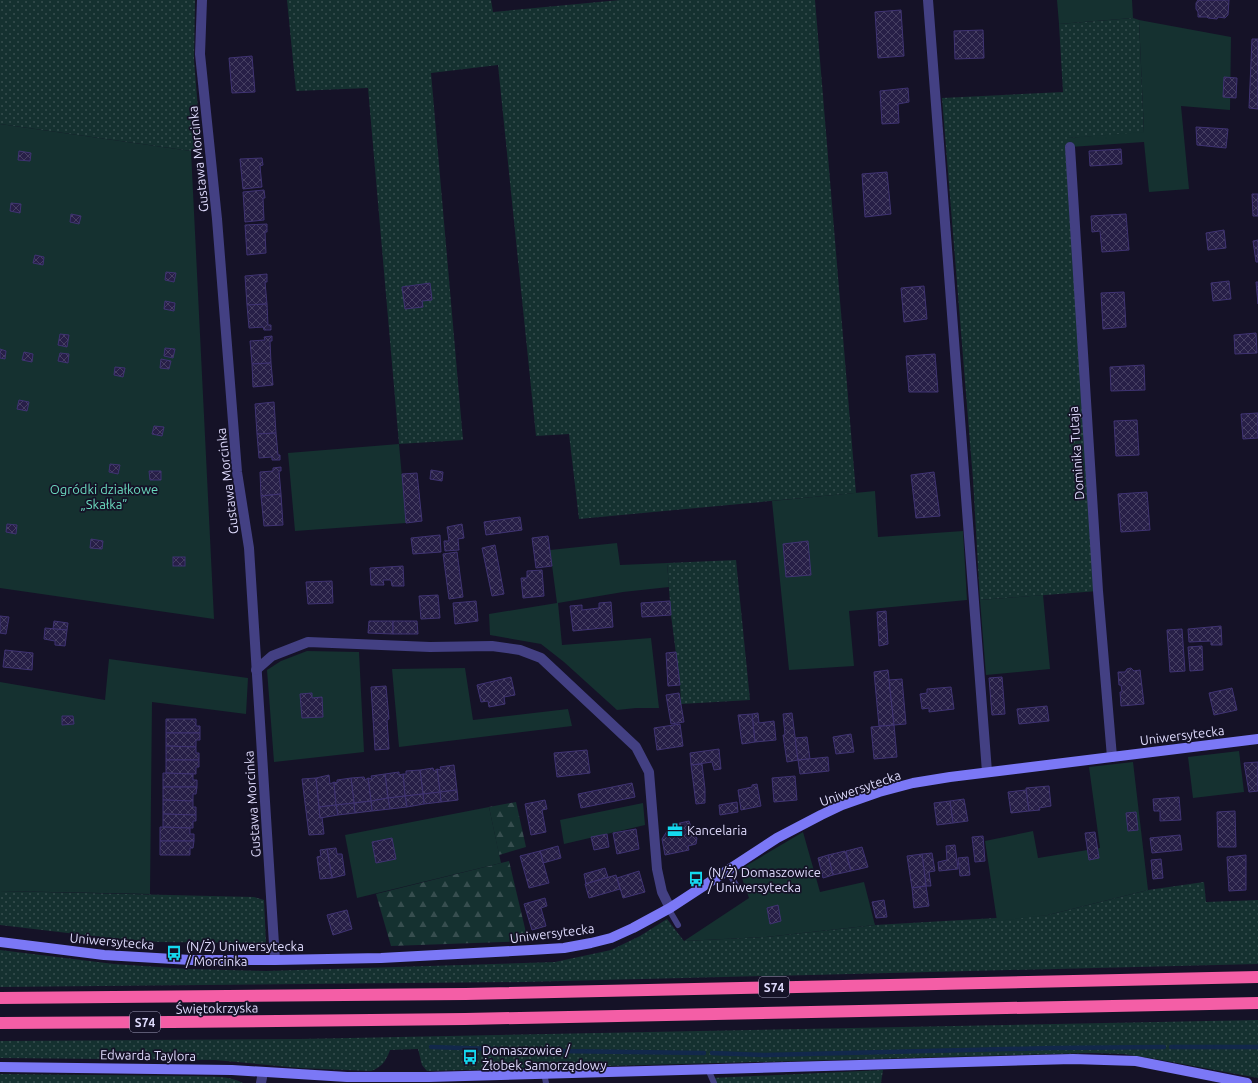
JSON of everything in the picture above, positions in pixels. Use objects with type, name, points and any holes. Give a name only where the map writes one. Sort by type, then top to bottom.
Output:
[{"type":"highway","name":"Świętokrzyska","points":[[0,998],[482,994],[1258,977]]},
{"type":"highway","name":"Świętokrzyska","points":[[0,1023],[465,1019],[1258,1003]]},
{"type":"street","name":"Gustawa Morcinka","points":[[202,0],[200,54],[217,219],[237,472],[249,548],[275,960]]},
{"type":"street","points":[[928,0],[987,772]]},
{"type":"street","name":"Dominika Tutaja","points":[[1070,147],[1098,591],[1112,757]]},
{"type":"street","points":[[256,670],[272,656],[308,642],[430,647],[492,646],[520,650],[541,658],[636,747],[649,772],[657,870],[662,892],[669,908]]},
{"type":"street","name":"Uniwersytecka","points":[[0,942],[104,955],[191,960],[381,958],[564,948],[611,938],[633,928],[669,908],[782,835],[842,805],[880,792],[913,783],[987,772],[1258,738]]},
{"type":"street","name":"Edwarda Taylora","points":[[0,1067],[232,1070],[347,1077],[545,1078],[708,1069],[1106,1059],[1150,1063],[1216,1080],[1246,1083]]},
{"type":"street","points":[[261,1083],[263,1072]]},
{"type":"lane","points":[[727,870],[736,885]]},
{"type":"lane","points":[[669,908],[678,925]]},
{"type":"lane","points":[[708,1069],[714,1083]]},
{"type":"green space","points":[[0,0],[195,0],[194,60],[201,146],[191,151],[0,124]]},
{"type":"green space","points":[[287,0],[491,0],[493,12],[620,0],[815,0],[856,493],[579,519],[569,434],[536,436],[498,65],[431,73],[463,440],[399,444],[368,88],[296,91]]},
{"type":"green space","points":[[1057,0],[1132,0],[1133,18],[1059,24]]},
{"type":"green space","points":[[1133,18],[1139,20],[1144,133],[1068,138],[1070,147],[1098,591],[980,600],[973,480],[942,98],[1063,92],[1059,24]]},
{"type":"green space","points":[[1139,20],[1231,37],[1230,110],[1181,106],[1189,189],[1149,192],[1144,142],[1070,147],[1067,138],[1144,132]]},
{"type":"green space","name":"Ogródki działkowe „Skałka”","points":[[0,124],[191,151],[214,619],[0,588]]},
{"type":"green space","points":[[399,444],[406,523],[295,531],[288,453]]},
{"type":"green space","points":[[875,491],[878,537],[963,531],[967,600],[849,611],[854,666],[789,670],[772,501]]},
{"type":"green space","points":[[617,543],[620,565],[667,563],[669,587],[623,592],[558,603],[562,645],[651,638],[659,708],[617,710],[564,662],[541,644],[490,635],[489,614],[557,603],[550,550]]},
{"type":"green space","points":[[736,560],[750,700],[681,704],[667,563]]},
{"type":"green space","points":[[1043,595],[1050,669],[986,675],[980,600]]},
{"type":"green space","points":[[307,651],[359,652],[364,752],[274,762],[267,670],[281,661]]},
{"type":"green space","points":[[109,659],[248,678],[246,714],[152,702],[150,894],[0,891],[0,682],[105,700]]},
{"type":"green space","points":[[465,668],[473,720],[568,709],[572,726],[399,747],[392,669]]},
{"type":"green space","points":[[1239,751],[1244,792],[1193,798],[1188,757]]},
{"type":"green space","points":[[1133,762],[1148,890],[1048,915],[997,921],[985,841],[1033,831],[1038,858],[1100,848],[1089,767]]},
{"type":"green space","points":[[516,802],[526,847],[499,855],[489,807]]},
{"type":"green space","points":[[643,803],[645,825],[564,844],[560,820]]},
{"type":"green space","points":[[489,807],[501,863],[357,898],[345,835]]},
{"type":"green space","points":[[803,832],[820,892],[864,882],[875,925],[766,937],[684,941],[749,898],[739,870]]},
{"type":"green space","points":[[509,861],[528,941],[391,946],[376,894]]},
{"type":"green space","points":[[1204,882],[1206,902],[1258,900],[1258,964],[522,982],[0,987],[0,950],[114,964],[188,969],[266,971],[555,962],[611,950],[640,936],[667,919],[684,941],[766,937],[875,925],[1048,915],[1148,890]]},
{"type":"green space","points":[[0,891],[254,897],[264,900],[266,943],[158,942],[0,925]]},
{"type":"green space","points":[[1258,1020],[1258,1078],[1150,1058],[1123,1054],[1091,1053],[427,1071],[422,1065],[418,1049],[390,1050],[383,1063],[378,1068],[371,1071],[300,1068],[215,1060],[0,1058],[0,1041],[300,1039]]},
{"type":"green space","points":[[883,1070],[881,1083],[714,1083],[712,1078]]},
{"type":"green space","points":[[0,1074],[194,1076],[225,1078],[237,1080],[243,1083],[0,1083]]},
{"type":"building","points":[[1198,0],[1229,0],[1228,15],[1225,18],[1218,17],[1217,19],[1198,17],[1196,3]]},
{"type":"building","points":[[901,10],[904,56],[878,58],[875,12]]},
{"type":"building","points":[[983,30],[984,58],[955,59],[954,31]]},
{"type":"building","points":[[1252,39],[1258,39],[1258,109],[1249,108]]},
{"type":"building","points":[[252,56],[255,92],[232,93],[229,58]]},
{"type":"building","points":[[1224,77],[1237,78],[1236,98],[1223,97]]},
{"type":"building","points":[[908,88],[909,102],[898,104],[899,123],[882,124],[880,91]]},
{"type":"building","points":[[1196,127],[1228,129],[1226,148],[1197,145]]},
{"type":"building","points":[[1121,149],[1122,164],[1090,166],[1089,151]]},
{"type":"building","points":[[19,151],[31,153],[30,161],[18,160]]},
{"type":"building","points":[[262,158],[263,165],[260,166],[262,187],[243,189],[240,159]]},
{"type":"building","points":[[887,172],[891,214],[865,217],[862,174]]},
{"type":"building","points":[[264,190],[264,220],[245,222],[243,192]]},
{"type":"building","points":[[1252,194],[1258,194],[1258,216],[1253,216]]},
{"type":"building","points":[[11,203],[21,204],[20,213],[10,211]]},
{"type":"building","points":[[71,214],[81,216],[79,224],[70,222]]},
{"type":"building","points":[[1126,214],[1129,250],[1102,252],[1100,231],[1092,232],[1091,216]]},
{"type":"building","points":[[267,224],[267,232],[265,232],[266,253],[247,255],[245,225]]},
{"type":"building","points":[[1224,230],[1226,248],[1208,250],[1206,233]]},
{"type":"building","points":[[1258,240],[1258,262],[1256,262],[1253,241]]},
{"type":"building","points":[[35,255],[44,257],[43,265],[33,263]]},
{"type":"building","points":[[166,272],[176,273],[174,282],[165,280]]},
{"type":"building","points":[[267,274],[267,282],[265,282],[267,304],[247,305],[245,276]]},
{"type":"building","points":[[1229,281],[1231,299],[1213,301],[1211,283]]},
{"type":"building","points":[[1256,282],[1258,282],[1258,304]]},
{"type":"building","points":[[430,283],[432,300],[422,301],[423,307],[405,309],[402,287]]},
{"type":"building","points":[[924,286],[927,319],[904,322],[901,288]]},
{"type":"building","points":[[1124,292],[1126,327],[1103,329],[1101,293]]},
{"type":"building","points":[[165,301],[175,303],[174,311],[164,309]]},
{"type":"building","points":[[267,304],[268,325],[271,325],[271,330],[264,330],[263,327],[249,328],[247,305]]},
{"type":"building","points":[[1256,333],[1257,353],[1235,354],[1234,335]]},
{"type":"building","points":[[60,334],[69,335],[67,347],[58,345]]},
{"type":"building","points":[[272,336],[272,341],[270,341],[271,363],[252,364],[250,341],[265,340],[264,337]]},
{"type":"building","points":[[165,348],[175,349],[173,358],[164,356]]},
{"type":"building","points":[[0,349],[6,351],[5,359],[0,358]]},
{"type":"building","points":[[24,352],[33,354],[32,362],[22,360]]},
{"type":"building","points":[[60,353],[69,354],[68,363],[58,361]]},
{"type":"building","points":[[935,354],[938,392],[909,392],[906,356]]},
{"type":"building","points":[[161,359],[171,361],[169,369],[160,368]]},
{"type":"building","points":[[271,363],[273,385],[253,387],[252,364]]},
{"type":"building","points":[[1144,365],[1145,390],[1111,391],[1110,367]]},
{"type":"building","points":[[115,367],[125,368],[123,377],[114,375]]},
{"type":"building","points":[[19,400],[29,402],[27,411],[17,409]]},
{"type":"building","points":[[274,402],[276,433],[257,434],[255,404]]},
{"type":"building","points":[[1258,413],[1258,438],[1243,439],[1241,414]]},
{"type":"building","points":[[1137,420],[1139,455],[1116,456],[1114,421]]},
{"type":"building","points":[[154,426],[164,427],[162,436],[152,434]]},
{"type":"building","points":[[276,433],[278,455],[280,455],[280,460],[272,460],[272,457],[259,458],[257,434]]},
{"type":"building","points":[[110,464],[120,465],[118,474],[109,472]]},
{"type":"building","points":[[281,467],[281,471],[279,471],[281,494],[261,496],[260,472],[273,471],[273,468]]},
{"type":"building","points":[[431,470],[443,472],[442,481],[430,479]]},
{"type":"building","points":[[149,471],[161,471],[161,480],[150,480]]},
{"type":"building","points":[[934,472],[940,516],[916,518],[911,475]]},
{"type":"building","points":[[417,473],[422,521],[406,523],[402,474]]},
{"type":"building","points":[[1147,492],[1150,530],[1121,532],[1118,494]]},
{"type":"building","points":[[281,494],[283,525],[264,526],[261,496]]},
{"type":"building","points":[[520,517],[522,530],[486,535],[484,522]]},
{"type":"building","points":[[7,524],[17,525],[16,534],[6,532]]},
{"type":"building","points":[[462,524],[464,538],[458,539],[459,550],[445,551],[444,541],[449,541],[447,527]]},
{"type":"building","points":[[440,535],[441,552],[413,554],[411,538]]},
{"type":"building","points":[[548,536],[552,566],[536,568],[532,538]]},
{"type":"building","points":[[91,539],[103,541],[102,549],[90,548]]},
{"type":"building","points":[[808,541],[811,575],[786,577],[783,544]]},
{"type":"building","points":[[495,545],[504,594],[492,596],[482,548]]},
{"type":"building","points":[[457,552],[463,597],[449,599],[443,554]]},
{"type":"building","points":[[173,557],[185,557],[185,566],[173,566]]},
{"type":"building","points":[[403,566],[404,586],[392,586],[391,580],[383,580],[384,585],[371,585],[370,568]]},
{"type":"building","points":[[542,570],[544,596],[523,598],[521,578],[527,578],[527,571]]},
{"type":"building","points":[[332,581],[333,603],[308,604],[306,582]]},
{"type":"building","points":[[438,595],[440,618],[421,619],[419,596]]},
{"type":"building","points":[[476,601],[478,621],[455,624],[453,603]]},
{"type":"building","points":[[670,601],[671,615],[642,617],[641,603]]},
{"type":"building","points":[[611,602],[613,627],[573,631],[570,606],[582,605],[582,610],[599,608],[599,603]]},
{"type":"building","points":[[886,611],[888,644],[879,646],[877,612]]},
{"type":"building","points":[[0,616],[9,617],[6,634],[0,633]]},
{"type":"building","points":[[54,621],[68,623],[67,630],[53,629]]},
{"type":"building","points":[[369,621],[393,621],[393,634],[368,633]]},
{"type":"building","points":[[393,621],[417,621],[418,634],[393,634]]},
{"type":"building","points":[[1221,626],[1222,645],[1211,645],[1211,641],[1189,642],[1188,629]]},
{"type":"building","points":[[45,628],[67,630],[65,646],[55,645],[55,641],[44,639]]},
{"type":"building","points":[[1182,629],[1185,671],[1170,672],[1167,630]]},
{"type":"building","points":[[1202,646],[1203,670],[1190,671],[1188,647]]},
{"type":"building","points":[[5,650],[33,653],[32,670],[3,667]]},
{"type":"building","points":[[676,652],[680,685],[668,686],[666,653]]},
{"type":"building","points":[[1131,668],[1134,671],[1140,670],[1144,704],[1121,706],[1120,692],[1122,692],[1121,685],[1119,685],[1118,672],[1125,672],[1127,669]]},
{"type":"building","points":[[888,670],[894,725],[879,726],[874,672]]},
{"type":"building","points":[[511,677],[515,695],[504,697],[505,704],[489,707],[488,701],[481,702],[477,685]]},
{"type":"building","points":[[1002,677],[1005,714],[992,715],[989,678]]},
{"type":"building","points":[[902,679],[906,724],[894,725],[889,680]]},
{"type":"building","points":[[386,686],[389,719],[387,720],[389,749],[375,750],[371,687]]},
{"type":"building","points":[[951,687],[954,709],[929,712],[929,708],[922,709],[920,694],[927,693],[927,689]]},
{"type":"building","points":[[1232,688],[1237,710],[1214,715],[1209,693]]},
{"type":"building","points":[[312,693],[312,698],[322,697],[323,717],[302,718],[300,694]]},
{"type":"building","points":[[679,693],[684,722],[671,724],[666,695]]},
{"type":"building","points":[[1047,706],[1049,721],[1019,724],[1017,709]]},
{"type":"building","points":[[758,713],[759,723],[774,721],[776,740],[755,742],[752,714]]},
{"type":"building","points":[[792,713],[798,760],[787,762],[783,735],[785,735],[783,714]]},
{"type":"building","points":[[752,714],[755,742],[742,744],[738,715]]},
{"type":"building","points":[[62,716],[73,716],[74,724],[62,725]]},
{"type":"building","points":[[166,719],[196,719],[196,726],[200,726],[200,733],[166,733]]},
{"type":"building","points":[[680,724],[683,746],[657,750],[654,728]]},
{"type":"building","points":[[894,725],[897,757],[874,759],[871,727]]},
{"type":"building","points":[[166,733],[200,733],[200,740],[196,740],[196,747],[166,746]]},
{"type":"building","points":[[851,734],[854,752],[836,754],[833,737]]},
{"type":"building","points":[[807,737],[810,759],[798,760],[795,738]]},
{"type":"building","points":[[166,746],[196,747],[196,753],[199,753],[199,760],[166,760]]},
{"type":"building","points":[[719,749],[721,769],[714,770],[712,762],[691,765],[690,753]]},
{"type":"building","points":[[587,750],[590,773],[557,777],[554,753]]},
{"type":"building","points":[[828,757],[829,771],[800,774],[798,760]]},
{"type":"building","points":[[166,760],[199,760],[199,767],[196,767],[196,774],[166,773]]},
{"type":"building","points":[[1258,762],[1258,791],[1249,792],[1244,763]]},
{"type":"building","points":[[702,764],[705,803],[696,804],[691,765]]},
{"type":"building","points":[[454,765],[457,790],[440,792],[437,769],[441,770],[440,767]]},
{"type":"building","points":[[433,768],[434,771],[437,769],[440,792],[423,794],[420,770]]},
{"type":"building","points":[[420,770],[423,794],[405,796],[403,774],[406,774],[406,771]]},
{"type":"building","points":[[399,772],[399,775],[403,774],[405,796],[388,798],[385,774]]},
{"type":"building","points":[[163,773],[193,774],[193,780],[197,780],[197,787],[163,787]]},
{"type":"building","points":[[385,774],[388,798],[371,801],[368,778],[372,779],[371,776]]},
{"type":"building","points":[[329,775],[330,784],[334,782],[336,805],[319,807],[316,778]]},
{"type":"building","points":[[795,776],[797,800],[774,802],[772,778]]},
{"type":"building","points":[[364,777],[365,780],[368,778],[371,801],[354,803],[351,778]]},
{"type":"building","points":[[316,778],[320,818],[322,817],[324,834],[309,835],[302,779]]},
{"type":"building","points":[[351,778],[354,803],[336,805],[334,782],[337,783],[337,780]]},
{"type":"building","points":[[632,783],[635,797],[581,808],[578,794]]},
{"type":"building","points":[[757,784],[761,806],[741,810],[738,790],[752,787],[752,785]]},
{"type":"building","points":[[1049,786],[1051,806],[1039,808],[1040,810],[1029,811],[1026,788]]},
{"type":"building","points":[[163,787],[197,787],[196,794],[193,794],[193,801],[163,800]]},
{"type":"building","points":[[457,790],[458,800],[441,802],[440,792]]},
{"type":"building","points":[[1026,790],[1029,811],[1011,813],[1008,792]]},
{"type":"building","points":[[440,792],[441,802],[424,804],[423,794]]},
{"type":"building","points":[[423,794],[424,804],[407,807],[405,796]]},
{"type":"building","points":[[405,796],[407,807],[390,809],[388,798]]},
{"type":"building","points":[[1179,797],[1181,820],[1160,821],[1160,811],[1154,811],[1153,799]]},
{"type":"building","points":[[388,798],[390,809],[372,811],[371,801]]},
{"type":"building","points":[[964,799],[968,821],[953,823],[950,801]]},
{"type":"building","points":[[163,800],[193,801],[193,807],[196,807],[196,815],[163,814]]},
{"type":"building","points":[[545,800],[547,809],[542,810],[546,832],[531,835],[525,804]]},
{"type":"building","points":[[371,801],[372,811],[355,813],[354,803]]},
{"type":"building","points":[[950,801],[953,823],[937,825],[934,803]]},
{"type":"building","points":[[737,802],[738,812],[720,815],[719,805]]},
{"type":"building","points":[[354,803],[355,813],[338,815],[336,805]]},
{"type":"building","points":[[336,805],[338,815],[320,818],[319,807]]},
{"type":"building","points":[[1235,811],[1236,847],[1218,847],[1217,812]]},
{"type":"building","points":[[1136,812],[1138,830],[1128,831],[1126,813]]},
{"type":"building","points":[[163,814],[196,815],[196,821],[193,821],[193,828],[163,827]]},
{"type":"building","points":[[689,821],[694,836],[697,838],[696,844],[688,846],[689,850],[665,855],[662,839],[671,825]]},
{"type":"building","points":[[160,827],[190,828],[190,834],[194,834],[194,841],[160,841]]},
{"type":"building","points":[[636,829],[639,849],[617,854],[613,833]]},
{"type":"building","points":[[1095,832],[1099,858],[1089,860],[1085,833]]},
{"type":"building","points":[[607,834],[609,847],[594,850],[591,837]]},
{"type":"building","points":[[1180,835],[1182,850],[1152,853],[1150,838]]},
{"type":"building","points":[[983,836],[985,861],[975,862],[972,837]]},
{"type":"building","points":[[392,838],[396,859],[376,863],[372,842]]},
{"type":"building","points":[[160,841],[194,841],[193,848],[190,848],[190,855],[160,855]]},
{"type":"building","points":[[955,845],[958,869],[939,871],[938,862],[947,860],[946,846]]},
{"type":"building","points":[[558,846],[561,858],[543,863],[540,851]]},
{"type":"building","points":[[862,847],[868,867],[851,871],[846,851]]},
{"type":"building","points":[[336,848],[337,854],[342,854],[345,875],[332,878],[327,849]]},
{"type":"building","points":[[327,849],[332,878],[320,879],[317,857],[321,856],[320,850]]},
{"type":"building","points":[[540,851],[549,883],[529,888],[520,856]]},
{"type":"building","points":[[845,851],[851,871],[833,875],[828,855]]},
{"type":"building","points":[[932,853],[935,871],[929,872],[931,886],[926,886],[922,854]]},
{"type":"building","points":[[922,854],[926,886],[912,888],[907,856]]},
{"type":"building","points":[[828,855],[833,875],[823,878],[818,858]]},
{"type":"building","points":[[1246,855],[1246,890],[1229,891],[1227,857]]},
{"type":"building","points":[[968,857],[970,875],[960,876],[958,858]]},
{"type":"building","points":[[1161,859],[1163,878],[1153,879],[1151,860]]},
{"type":"building","points":[[605,868],[608,877],[586,884],[584,874]]},
{"type":"building","points":[[639,871],[645,892],[623,898],[617,878]]},
{"type":"building","points":[[616,875],[620,889],[589,898],[585,884]]},
{"type":"building","points":[[926,886],[929,906],[914,908],[912,888]]},
{"type":"building","points":[[545,898],[547,906],[541,908],[546,926],[532,930],[524,904]]},
{"type":"building","points":[[884,900],[887,917],[876,918],[872,902]]},
{"type":"building","points":[[778,905],[781,921],[770,924],[767,908]]},
{"type":"building","points":[[347,910],[352,929],[333,935],[327,915]]},
{"type":"waterway","points":[[431,1047],[555,1051],[704,1053]]},
{"type":"waterway","points":[[712,1053],[765,1055],[1053,1048],[1164,1047]]},
{"type":"waterway","points":[[1171,1047],[1258,1047]]},
{"type":"place","name":"Kancelaria","points":[[675,830]]},
{"type":"place","name":"(N/Ż) Domaszowice / Uniwersytecka","points":[[696,879]]},
{"type":"place","name":"(N/Ż) Uniwersytecka / Morcinka","points":[[174,953]]},
{"type":"place","name":"Domaszowice / Żłobek Samorządowy","points":[[470,1057]]}]
